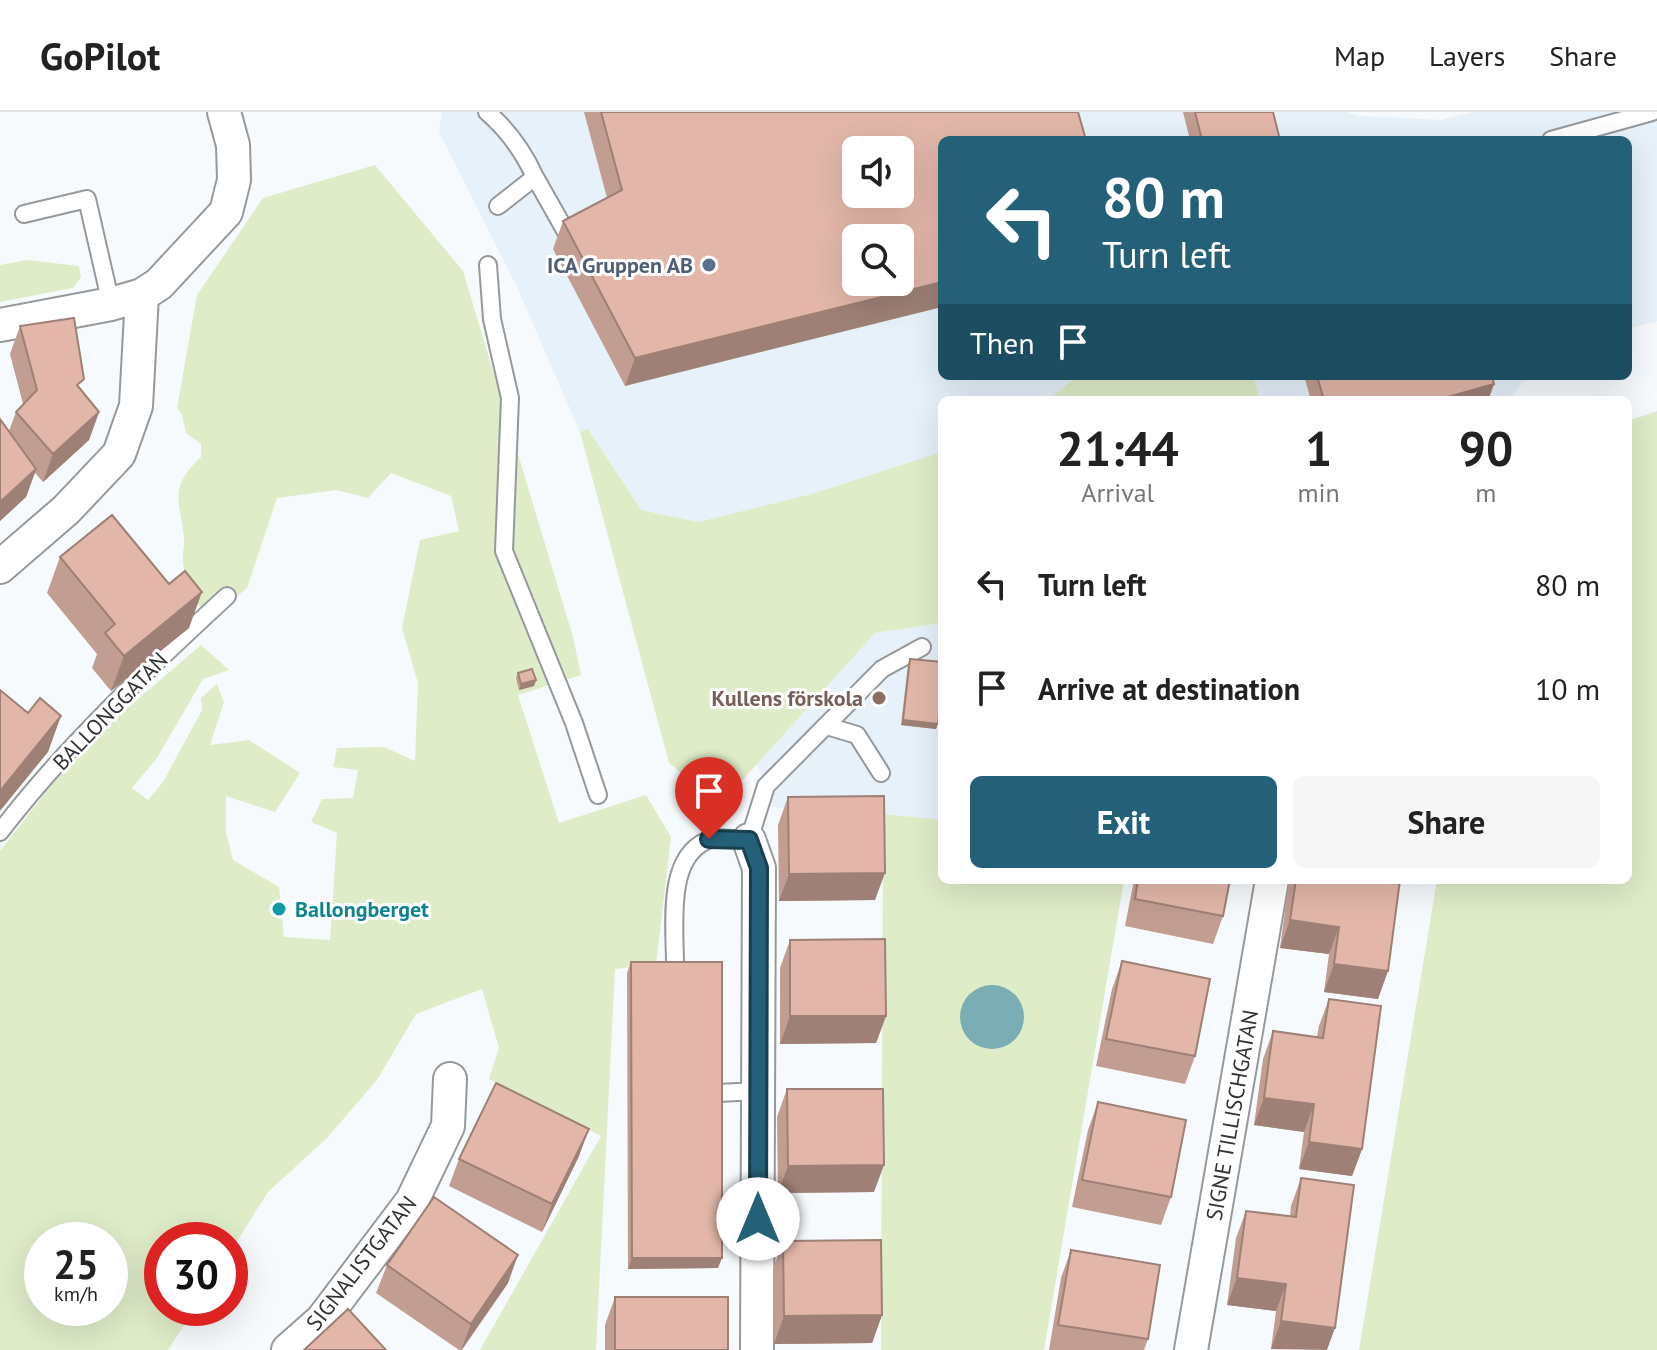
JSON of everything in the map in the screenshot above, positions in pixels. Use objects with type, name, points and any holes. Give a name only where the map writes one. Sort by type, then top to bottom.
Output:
[{"type":"street","points":[[0,325],[111,304],[142,295],[159,284],[226,212],[234,180],[233,145],[224,112]]},
{"type":"street","points":[[0,567],[66,510],[119,454],[136,406],[142,295]]},
{"type":"street","points":[[749,840],[759,868],[757,1350]]},
{"type":"street","name":"SIGNE TILLISCHGATAN","points":[[1191,1350],[1271,884]]},
{"type":"street","name":"SIGNALISTGATAN","points":[[288,1350],[322,1320],[412,1201],[448,1126],[450,1079]]},
{"type":"lane","points":[[487,112],[523,151],[570,239]]},
{"type":"lane","points":[[1565,136],[1652,112]]},
{"type":"lane","points":[[498,206],[535,177]]},
{"type":"lane","points":[[24,214],[87,199],[111,304]]},
{"type":"lane","points":[[488,265],[492,319],[510,398],[504,551],[574,723],[598,795]]},
{"type":"lane","name":"BALLONGGATAN","points":[[0,832],[22,803],[152,664],[227,596]]},
{"type":"lane","points":[[675,973],[676,877],[688,853],[709,839],[749,840],[766,786],[882,669],[922,647]]},
{"type":"lane","points":[[827,726],[857,735],[881,773]]},
{"type":"lane","points":[[718,1093],[758,1091]]},
{"type":"shaded area","points":[[442,112],[1347,112],[1358,116],[1441,120],[1472,112],[1657,112],[1657,321],[1632,328],[1632,136],[938,136],[938,380],[1072,380],[1053,396],[938,396],[938,453],[811,494],[698,522],[641,510],[588,429],[580,432],[516,285],[439,132]]},
{"type":"shaded area","points":[[1254,380],[1526,380],[1512,396],[1259,396]]},
{"type":"shaded area","name":"Kullens förskola","points":[[938,624],[938,820],[771,807],[757,764],[875,633]]},
{"type":"green space","points":[[375,165],[463,271],[573,637],[581,675],[518,695],[559,823],[646,795],[671,837],[656,965],[615,969],[596,1350],[480,1350],[601,1136],[489,1079],[499,1048],[482,989],[416,1014],[377,1080],[327,1138],[268,1192],[248,1224],[144,1222],[144,1326],[183,1326],[168,1350],[0,1350],[0,851],[52,784],[118,716],[201,645],[229,670],[203,679],[157,758],[132,788],[148,800],[163,782],[202,710],[201,698],[217,684],[224,702],[210,745],[249,740],[300,773],[275,812],[226,796],[226,832],[233,860],[279,887],[284,937],[330,940],[337,833],[311,822],[322,799],[353,798],[358,770],[333,767],[337,748],[384,747],[415,761],[418,683],[402,628],[420,540],[459,531],[451,496],[391,473],[368,498],[336,490],[277,498],[247,588],[210,619],[195,600],[186,579],[179,503],[180,485],[201,457],[201,444],[186,433],[177,408],[197,295],[263,198]]},
{"type":"green space","points":[[27,260],[79,266],[81,277],[73,288],[0,302],[0,265]]},
{"type":"green space","points":[[1072,380],[1254,380],[1259,396],[1053,396]]},
{"type":"green space","points":[[1657,411],[1657,1350],[1359,1350],[1436,884],[1632,884],[1632,420]]},
{"type":"green space","points":[[588,429],[641,510],[698,522],[811,494],[938,453],[938,624],[875,633],[721,804],[669,763],[580,432]]},
{"type":"green space","points":[[883,814],[938,820],[938,884],[1123,884],[1044,1350],[881,1350]]},
{"type":"water","points":[[992,985],[1004,987],[1015,994],[1022,1005],[1022,1029],[1015,1040],[1004,1047],[992,1049],[980,1047],[969,1040],[962,1029],[960,1017],[962,1005],[969,994],[980,987]]},
{"type":"building","name":"ICA Gruppen AB","points":[[601,112],[1078,112],[1085,136],[938,136],[938,283],[914,289],[914,224],[842,224],[842,296],[885,296],[635,358],[563,221],[622,190]]},
{"type":"building","points":[[1195,112],[1273,112],[1279,136],[1201,136]]},
{"type":"building","points":[[74,318],[84,379],[77,385],[99,412],[53,454],[16,412],[37,390],[20,326]]},
{"type":"building","points":[[1318,380],[1493,380],[1494,384],[1451,396],[1323,396]]},
{"type":"building","points":[[0,419],[36,469],[0,502]]},
{"type":"building","points":[[112,515],[169,584],[185,571],[202,592],[124,656],[105,633],[115,624],[60,557]]},
{"type":"building","points":[[910,659],[938,662],[938,724],[903,720]]},
{"type":"building","points":[[532,669],[536,680],[521,684],[518,673]]},
{"type":"building","points":[[0,690],[28,713],[40,698],[61,716],[0,791]]},
{"type":"building","points":[[884,796],[885,873],[789,874],[788,797]]},
{"type":"building","points":[[1137,884],[1229,884],[1223,916],[1135,899]]},
{"type":"building","points":[[1295,884],[1399,884],[1388,971],[1334,964],[1339,927],[1290,920]]},
{"type":"building","points":[[885,939],[886,1016],[790,1016],[790,940]]},
{"type":"building","points":[[1122,961],[1210,979],[1195,1056],[1106,1039]]},
{"type":"building","points":[[631,962],[722,962],[722,1258],[632,1258]]},
{"type":"building","points":[[1329,999],[1381,1006],[1362,1149],[1309,1142],[1314,1104],[1264,1098],[1273,1031],[1323,1038]]},
{"type":"building","points":[[496,1083],[589,1129],[552,1204],[459,1159]]},
{"type":"building","points":[[787,1089],[883,1089],[884,1165],[788,1166]]},
{"type":"building","points":[[1098,1102],[1186,1120],[1171,1197],[1082,1180]]},
{"type":"building","points":[[1301,1178],[1354,1185],[1335,1328],[1281,1321],[1286,1284],[1237,1278],[1246,1211],[1296,1217]]},
{"type":"building","points":[[434,1197],[518,1255],[471,1324],[387,1265]]},
{"type":"building","points":[[881,1240],[882,1315],[784,1316],[783,1241]]},
{"type":"building","points":[[1071,1250],[1160,1265],[1148,1339],[1058,1325]]},
{"type":"building","points":[[615,1297],[728,1297],[728,1350],[615,1350]]},
{"type":"building","points":[[348,1309],[386,1350],[304,1350]]},
{"type":"place","name":"ICA Gruppen AB","points":[[709,265]]},
{"type":"place","name":"Kullens förskola","points":[[879,698]]},
{"type":"place","name":"Ballongberget","points":[[279,909]]},
{"type":"route","points":[[709,839],[749,840],[759,868],[758,1219]]}]
